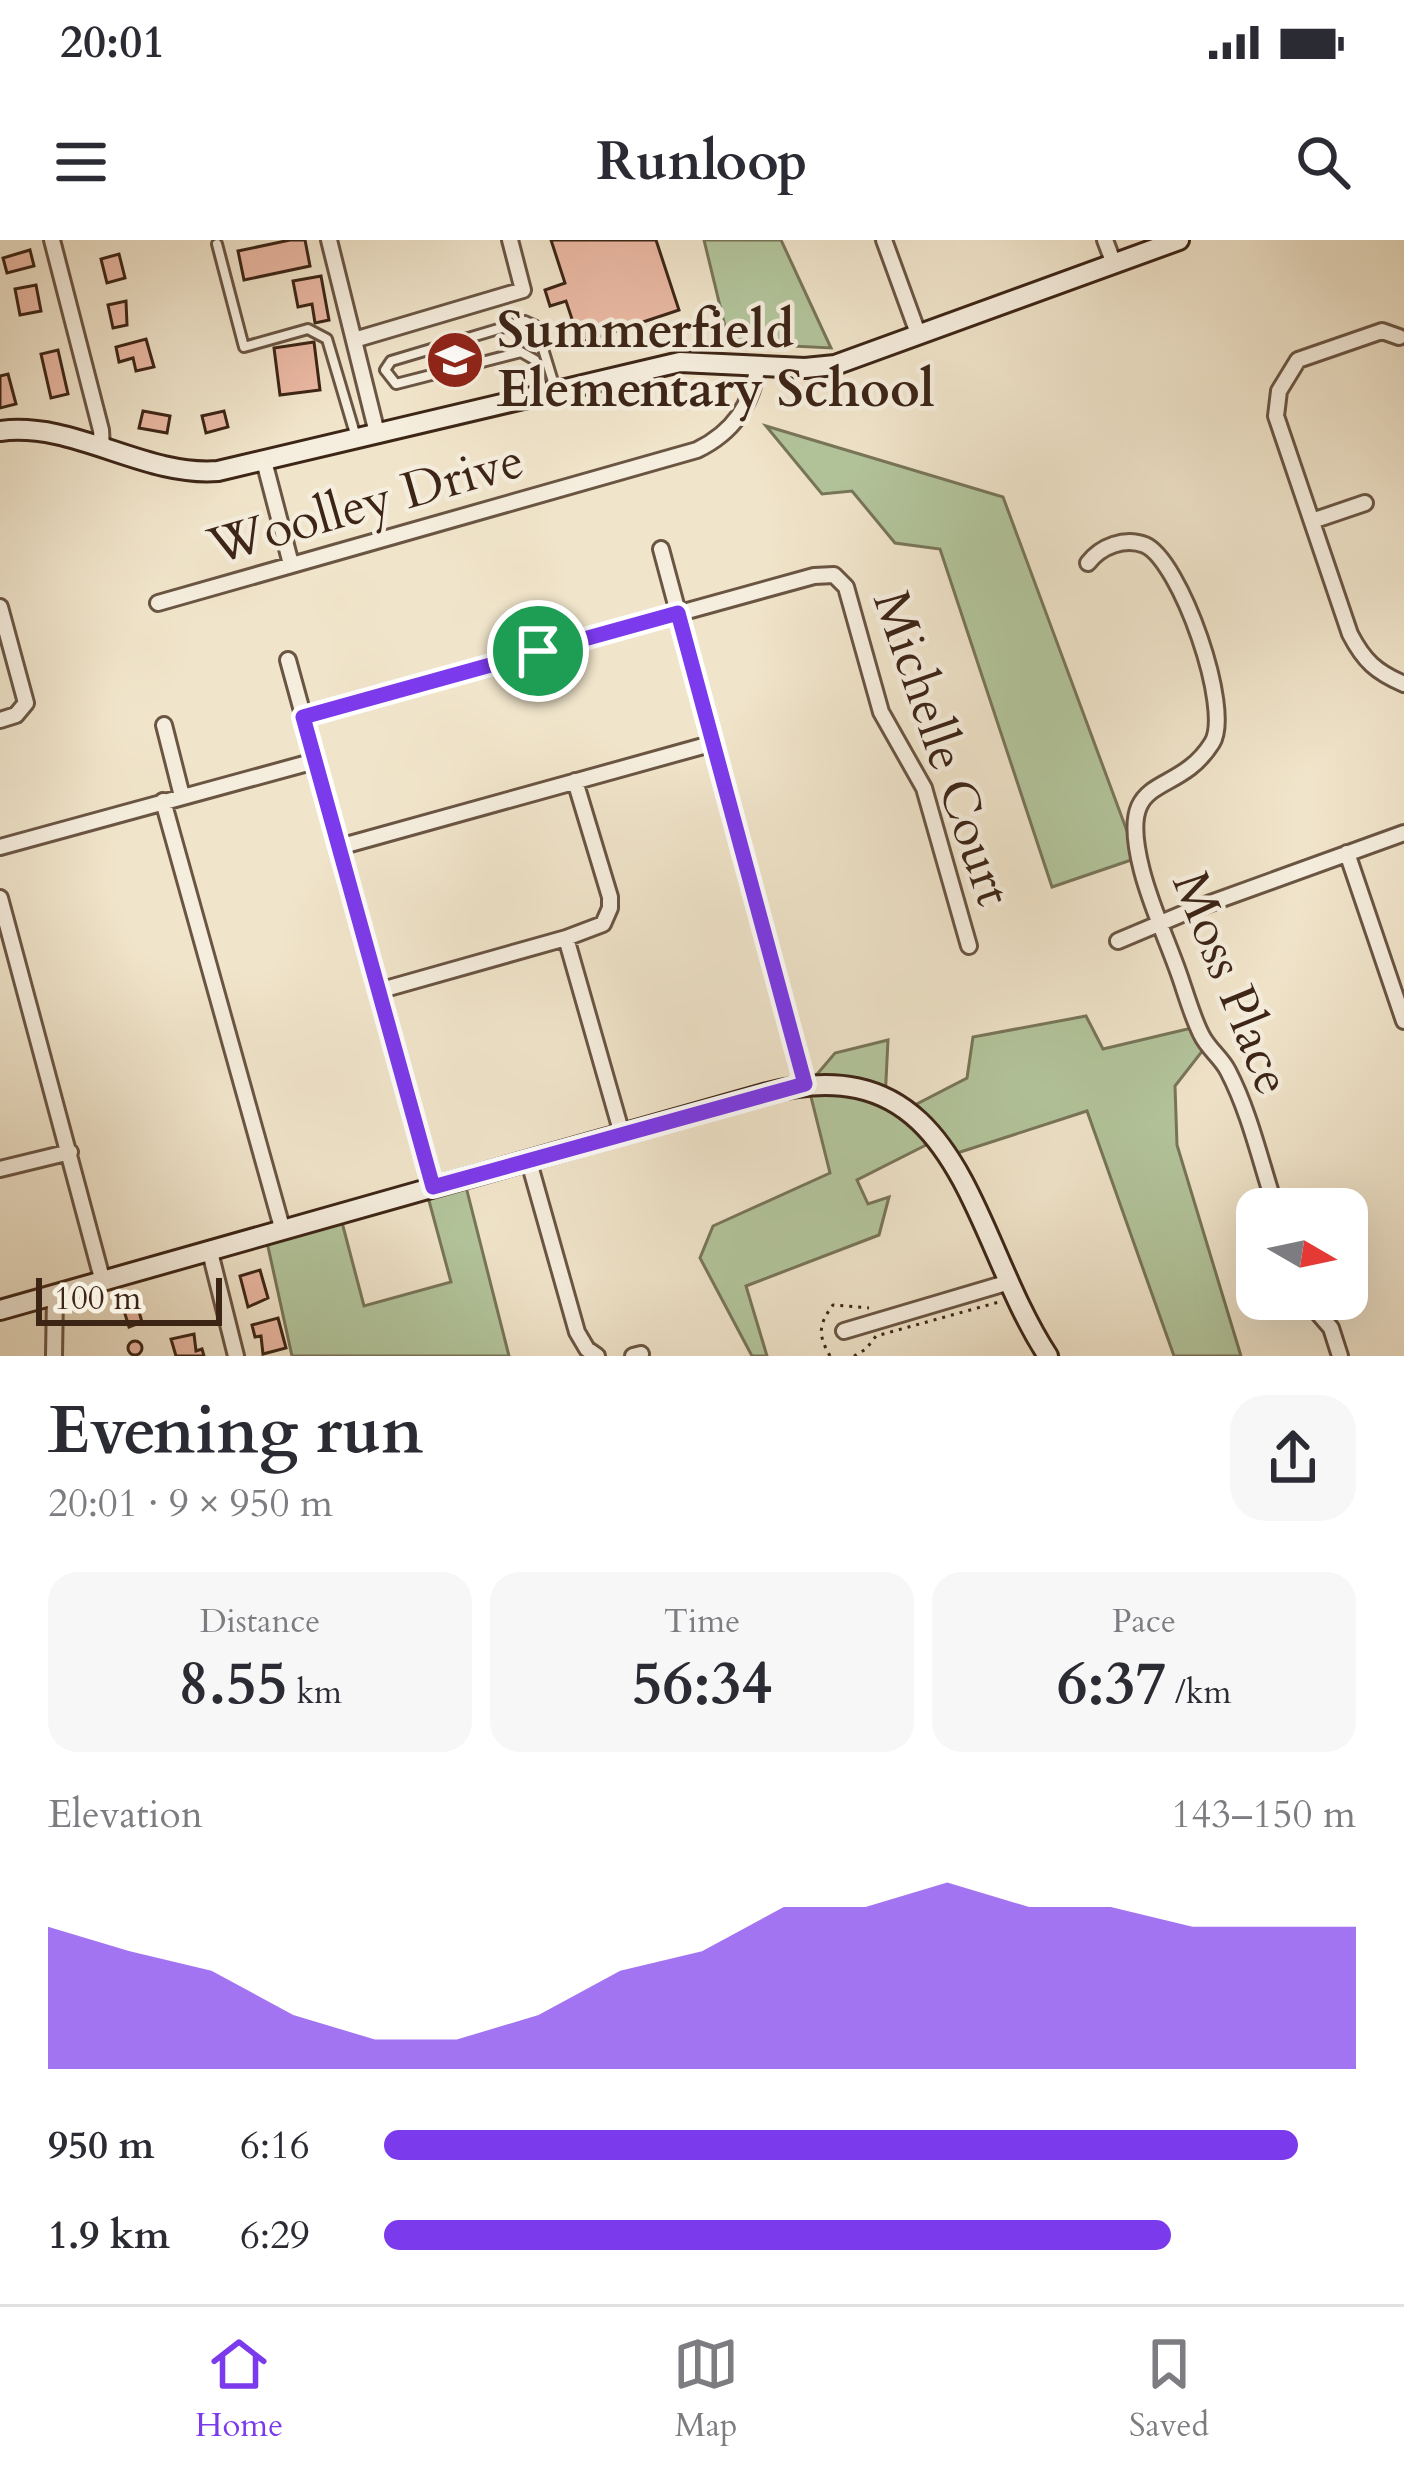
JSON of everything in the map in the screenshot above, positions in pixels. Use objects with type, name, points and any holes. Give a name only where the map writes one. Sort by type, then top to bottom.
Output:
[{"type":"street","points":[[52,240],[102,448]]},
{"type":"street","points":[[329,240],[377,433]]},
{"type":"street","points":[[354,340],[523,290],[510,240]]},
{"type":"street","points":[[884,240],[920,336]]},
{"type":"street","points":[[1105,240],[1114,264]]},
{"type":"street","points":[[0,431],[39,431],[201,472],[680,362],[835,365],[1179,240]]},
{"type":"street","points":[[1400,337],[1382,331],[1298,360],[1284,379],[1276,416],[1362,658],[1404,684]]},
{"type":"street","name":"Woolley Drive","points":[[158,603],[698,450],[726,432],[742,413],[751,399],[758,366]]},
{"type":"street","points":[[263,461],[291,564]]},
{"type":"street","points":[[1312,521],[1365,503]]},
{"type":"street","name":"Moss Place","points":[[1088,562],[1112,545],[1132,542],[1149,546],[1166,560],[1216,694],[1219,721],[1213,742],[1181,775],[1150,788],[1138,809],[1135,830],[1142,871],[1201,1035],[1230,1073],[1269,1188]]},
{"type":"street","points":[[661,549],[805,1084]]},
{"type":"street","name":"Michelle Court","points":[[678,613],[814,576],[838,578],[850,598],[881,712],[924,788],[969,946]]},
{"type":"street","points":[[0,607],[26,703],[24,709],[0,720]]},
{"type":"street","points":[[303,717],[678,613]]},
{"type":"street","points":[[288,660],[433,1187]]},
{"type":"street","points":[[164,725],[182,796]]},
{"type":"street","points":[[339,847],[713,742]]},
{"type":"street","points":[[0,847],[315,761]]},
{"type":"street","points":[[377,991],[596,928],[610,908],[575,781]]},
{"type":"street","points":[[163,801],[283,1231]]},
{"type":"street","points":[[1118,941],[1404,833]]},
{"type":"street","points":[[1347,853],[1404,1021]]},
{"type":"street","points":[[0,898],[103,1282]]},
{"type":"street","points":[[566,938],[622,1135]]},
{"type":"street","points":[[0,1310],[805,1084],[847,1085],[906,1111],[932,1132],[955,1163],[1003,1292],[1048,1356]]},
{"type":"street","points":[[0,1169],[70,1152]]},
{"type":"street","points":[[529,1162],[577,1332],[597,1356]]},
{"type":"street","points":[[210,1252],[236,1356]]},
{"type":"street","points":[[844,1331],[1003,1292]]},
{"type":"street","points":[[54,1356],[55,1295]]},
{"type":"street","points":[[1324,1320],[1340,1356]]},
{"type":"lane","points":[[217,244],[244,346],[308,329],[327,339],[356,438]]},
{"type":"lane","points":[[525,321],[536,326],[549,391],[535,360],[521,352],[396,384],[386,370],[392,361],[525,321]]},
{"type":"path","points":[[854,1356],[876,1336],[1003,1292]]},
{"type":"green space","points":[[704,240],[781,240],[831,348],[729,343]]},
{"type":"green space","points":[[766,426],[1003,497],[1137,858],[1052,887],[940,549],[895,543],[852,491],[822,494]]},
{"type":"green space","points":[[1086,1016],[1103,1049],[1196,1027],[1207,1045],[1175,1086],[1177,1145],[1241,1356],[1174,1356],[1087,1111],[948,1156],[934,1141],[857,1180],[868,1204],[889,1197],[879,1235],[746,1286],[767,1356],[752,1356],[700,1258],[713,1226],[830,1173],[808,1085],[835,1053],[888,1040],[885,1101],[903,1111],[967,1078],[973,1037]]},
{"type":"green space","points":[[463,1175],[509,1356],[292,1356],[265,1233],[339,1211],[364,1306],[451,1282],[425,1186]]},
{"type":"building","points":[[305,240],[310,266],[244,280],[238,251]]},
{"type":"building","points":[[551,240],[656,240],[679,310],[580,343],[566,301],[550,306],[545,290],[565,283]]},
{"type":"building","points":[[30,250],[34,266],[7,273],[3,258]]},
{"type":"building","points":[[119,254],[125,278],[107,283],[101,259]]},
{"type":"building","points":[[321,276],[329,320],[315,323],[312,304],[298,307],[293,281]]},
{"type":"building","points":[[36,285],[41,311],[20,315],[15,289]]},
{"type":"building","points":[[126,301],[127,325],[113,328],[108,305]]},
{"type":"building","points":[[146,339],[154,367],[136,371],[133,358],[119,362],[116,347]]},
{"type":"building","points":[[314,342],[320,390],[280,395],[274,348]]},
{"type":"building","points":[[58,350],[68,394],[51,398],[41,354]]},
{"type":"building","points":[[8,374],[16,404],[0,408],[0,376]]},
{"type":"building","points":[[143,411],[170,416],[167,433],[139,428]]},
{"type":"building","points":[[224,411],[228,427],[206,433],[202,416]]},
{"type":"building","points":[[260,1270],[268,1298],[248,1307],[240,1276]]},
{"type":"building","points":[[136,1301],[142,1322],[129,1327],[122,1304]]},
{"type":"building","points":[[278,1318],[286,1348],[263,1354],[261,1336],[255,1337],[252,1325]]},
{"type":"building","points":[[194,1334],[196,1351],[202,1349],[204,1356],[176,1356],[171,1339]]},
{"type":"building","points":[[135,1341],[142,1348],[135,1355],[128,1348]]},
{"type":"place","name":"Summerfield Elementary School","points":[[455,360]]},
{"type":"route","points":[[678,613],[805,1084],[433,1187],[303,717],[538,651],[678,613]]}]
